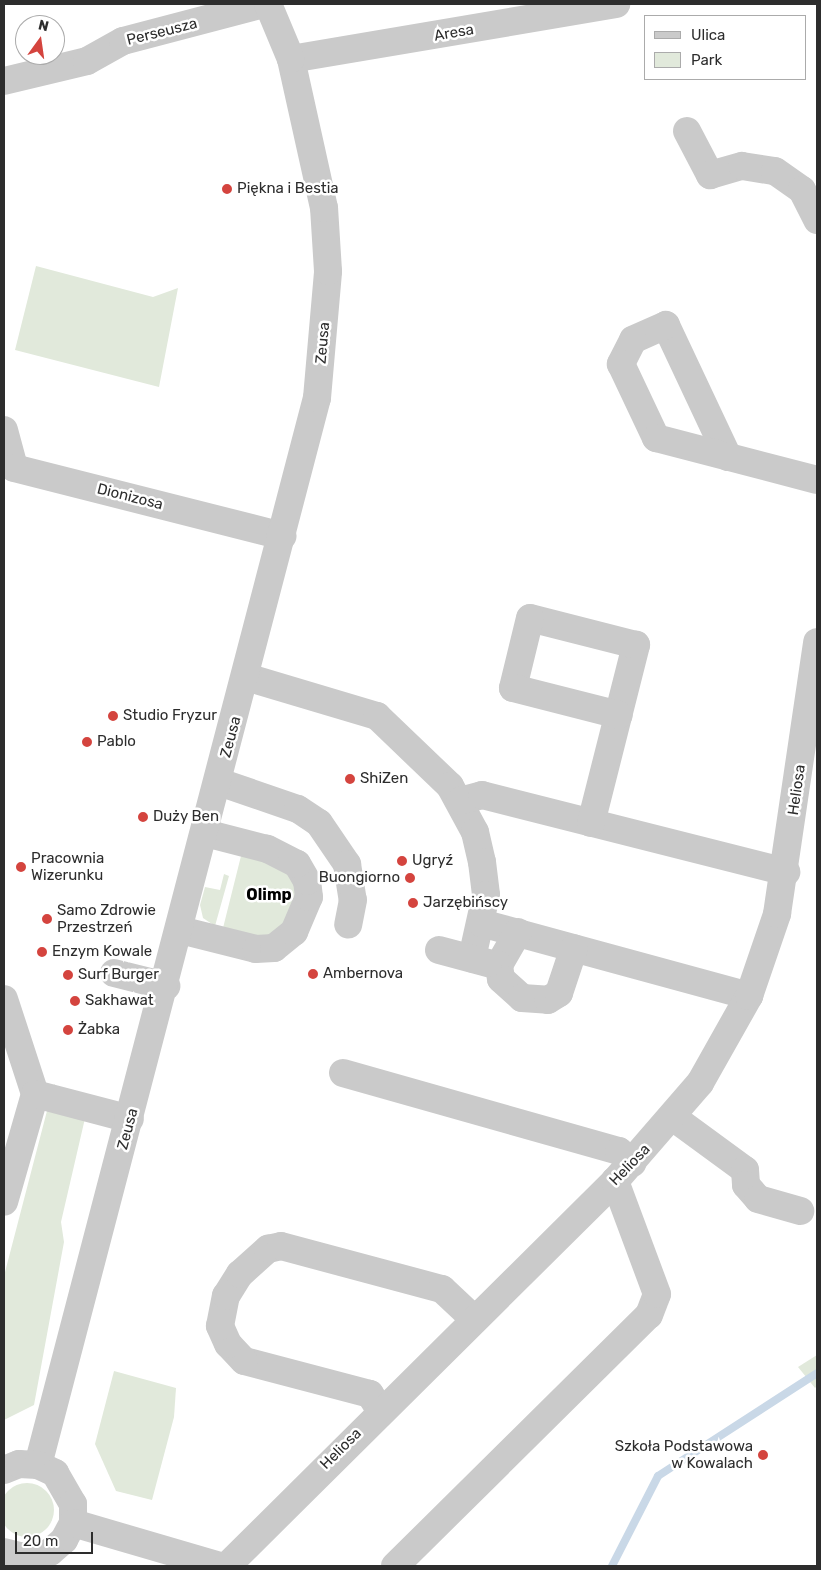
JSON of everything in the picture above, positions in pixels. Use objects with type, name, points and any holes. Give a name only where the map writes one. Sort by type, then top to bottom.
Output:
[{"type":"street","name":"Perseusza","points":[[4,81],[87,61],[123,41],[264,4]]},
{"type":"street","name":"Zeusa","points":[[38,1465],[166,986],[317,398],[328,271],[324,208],[291,58],[268,4]]},
{"type":"street","name":"Aresa","points":[[291,58],[616,4]]},
{"type":"street","points":[[687,131],[710,175],[742,166],[775,171],[802,190],[817,220]]},
{"type":"street","points":[[728,457],[666,325],[633,340],[621,364],[656,438],[728,457],[817,480]]},
{"type":"street","name":"Dionizosa","points":[[4,430],[14,468],[283,536]]},
{"type":"street","points":[[591,822],[636,645],[530,618],[512,688],[618,715]]},
{"type":"street","name":"Heliosa","points":[[227,1566],[380,1410],[624,1172],[674,1118],[700,1083],[749,996],[786,872],[817,642]]},
{"type":"street","points":[[246,677],[377,716],[417,751],[460,802],[475,832],[482,862],[486,895],[472,958]]},
{"type":"street","points":[[218,782],[298,810],[319,823],[347,864],[353,900],[348,925]]},
{"type":"street","points":[[460,802],[482,795],[786,872]]},
{"type":"street","points":[[180,930],[256,949],[274,948],[294,932],[309,897],[307,881],[297,864],[267,849],[205,833]]},
{"type":"street","points":[[481,923],[749,996]]},
{"type":"street","points":[[518,932],[499,965],[500,979],[510,991],[522,998],[548,1000],[559,993],[574,948]]},
{"type":"street","points":[[439,950],[499,965]]},
{"type":"street","points":[[114,973],[166,986]]},
{"type":"street","points":[[4,999],[35,1094],[4,1202]]},
{"type":"street","points":[[343,1073],[619,1151],[657,1294],[649,1315],[395,1566]]},
{"type":"street","points":[[35,1094],[130,1119]]},
{"type":"street","points":[[674,1118],[745,1170],[746,1185],[758,1199],[800,1211]]},
{"type":"street","points":[[380,1410],[370,1394],[244,1362],[228,1344],[220,1326],[226,1296],[240,1274],[268,1249],[281,1246],[442,1289],[473,1318]]},
{"type":"street","points":[[4,1470],[19,1464],[38,1465],[54,1473],[67,1487],[74,1504],[72,1523],[64,1540],[50,1552],[32,1559],[9,1559]]},
{"type":"street","points":[[72,1523],[220,1566]]},
{"type":"green space","points":[[36,266],[153,297],[178,288],[159,387],[15,350]]},
{"type":"green space","points":[[242,852],[282,864],[300,892],[277,935],[254,936],[223,928]]},
{"type":"green space","points":[[224,874],[229,876],[215,926],[203,918],[200,905],[205,887],[220,890]]},
{"type":"green space","points":[[54,1084],[86,1114],[61,1222],[64,1242],[34,1405],[4,1420],[4,1276]]},
{"type":"green space","points":[[817,1355],[817,1386],[815,1388],[798,1367]]},
{"type":"green space","points":[[114,1371],[176,1388],[174,1417],[152,1500],[116,1491],[95,1444]]},
{"type":"green space","points":[[22,1483],[32,1483],[42,1487],[50,1495],[54,1510],[50,1525],[42,1533],[32,1537],[22,1537],[12,1533],[4,1525],[0,1515],[0,1505],[4,1495],[12,1487]]},
{"type":"waterway","points":[[612,1566],[658,1476],[817,1373]]},
{"type":"place","name":"Piękna i Bestia","points":[[227,189]]},
{"type":"place","name":"Studio Fryzur","points":[[113,716]]},
{"type":"place","name":"Pablo","points":[[87,742]]},
{"type":"place","name":"ShiZen","points":[[350,779]]},
{"type":"place","name":"Duży Ben","points":[[143,817]]},
{"type":"place","name":"Ugryź","points":[[402,861]]},
{"type":"place","name":"Pracownia Wizerunku","points":[[21,867]]},
{"type":"place","name":"Buongiorno","points":[[410,878]]},
{"type":"place","name":"Jarzębińscy","points":[[413,903]]},
{"type":"place","name":"Samo Zdrowie Przestrzeń","points":[[47,919]]},
{"type":"place","name":"Enzym Kowale","points":[[42,952]]},
{"type":"place","name":"Ambernova","points":[[313,974]]},
{"type":"place","name":"Surf Burger","points":[[68,975]]},
{"type":"place","name":"Sakhawat","points":[[75,1001]]},
{"type":"place","name":"Żabka","points":[[68,1030]]},
{"type":"place","name":"Szkoła Podstawowa w Kowalach","points":[[763,1455]]},
{"type":"district","name":"Olimp","points":[[269,895]]}]
